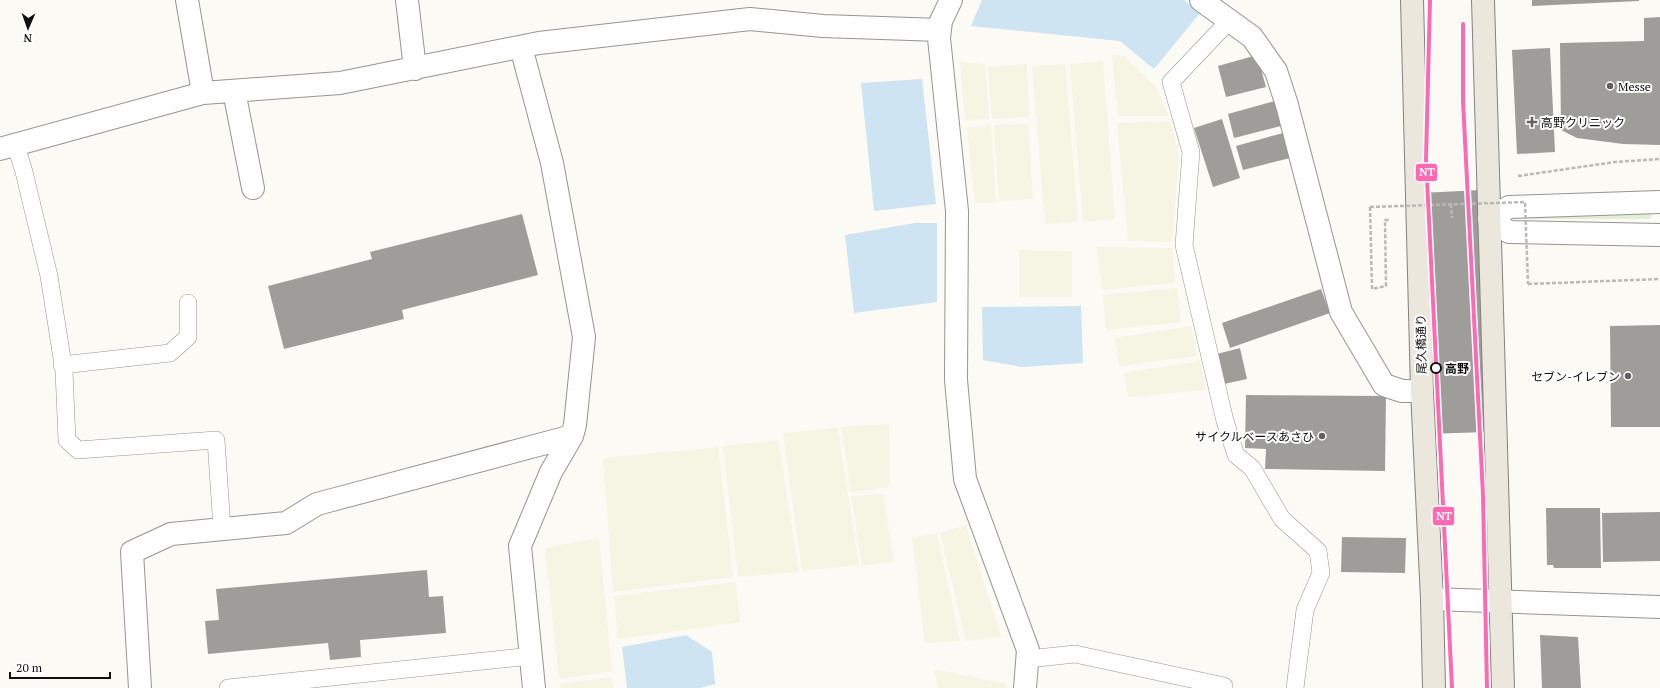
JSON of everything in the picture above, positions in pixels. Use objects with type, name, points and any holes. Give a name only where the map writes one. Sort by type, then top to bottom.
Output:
[{"type":"main road","name":"尾久橋通り","points":[[1412,0],[1422,391],[1432,599],[1434,688]]},
{"type":"main road","points":[[1483,0],[1503,688]]},
{"type":"street","points":[[187,0],[203,94]]},
{"type":"street","points":[[407,0],[415,69]]},
{"type":"street","points":[[951,0],[941,21],[939,38],[957,211],[956,380],[965,479],[1028,650],[1025,688]]},
{"type":"street","points":[[1202,0],[1252,37],[1276,71],[1287,105],[1341,312],[1384,385],[1402,391],[1422,391]]},
{"type":"street","points":[[8,148],[203,94],[340,83],[539,43],[750,19],[823,26],[940,30]]},
{"type":"street","points":[[521,47],[552,163],[584,337],[575,425],[572,436],[550,472],[520,546],[534,688]]},
{"type":"street","points":[[234,91],[253,188]]},
{"type":"street","points":[[1660,202],[1509,207],[1490,219],[1509,232],[1660,235]]},
{"type":"street","points":[[140,688],[132,552],[171,534],[286,523],[317,504],[572,436]]},
{"type":"street","points":[[1432,599],[1660,606]]},
{"type":"lane","points":[[1230,20],[1171,82],[1191,152],[1184,245],[1225,421],[1236,455],[1252,468],[1282,519],[1318,551],[1321,573],[1305,610],[1295,688]]},
{"type":"lane","points":[[8,148],[24,172],[49,276],[62,365],[67,440],[78,450],[216,440],[222,528]]},
{"type":"lane","points":[[62,365],[170,353],[188,337],[188,303]]},
{"type":"lane","points":[[1028,658],[1075,654],[1224,686]]},
{"type":"lane","points":[[228,688],[531,656]]},
{"type":"path","points":[[1516,176],[1615,162],[1660,159]]},
{"type":"path","points":[[1385,220],[1386,286],[1372,289],[1370,208],[1451,204],[1525,202],[1528,284],[1660,279]]},
{"type":"path","points":[[1451,204],[1452,218]]},
{"type":"path","points":[[1526,260],[1534,260]]},
{"type":"shaded area","points":[[1112,55],[1124,56],[1155,86],[1169,116],[1118,116]]},
{"type":"shaded area","points":[[1103,61],[1115,219],[1083,222],[1070,64]]},
{"type":"shaded area","points":[[960,62],[985,64],[989,119],[965,120]]},
{"type":"shaded area","points":[[1027,64],[1029,117],[992,119],[988,67]]},
{"type":"shaded area","points":[[1065,64],[1078,222],[1045,224],[1032,66]]},
{"type":"shaded area","points":[[1170,121],[1179,154],[1172,242],[1128,241],[1117,123]]},
{"type":"shaded area","points":[[1028,124],[1033,199],[999,201],[994,125]]},
{"type":"shaded area","points":[[991,125],[996,202],[975,203],[967,128]]},
{"type":"shaded area","points":[[1097,247],[1172,248],[1175,283],[1102,290]]},
{"type":"shaded area","points":[[1019,250],[1072,251],[1072,297],[1019,297]]},
{"type":"shaded area","points":[[1177,288],[1181,322],[1106,330],[1103,295]]},
{"type":"shaded area","points":[[1191,326],[1197,356],[1119,366],[1115,338]]},
{"type":"shaded area","points":[[1200,361],[1205,390],[1128,397],[1124,373]]},
{"type":"shaded area","points":[[889,424],[890,487],[851,492],[841,427]]},
{"type":"shaded area","points":[[838,428],[859,565],[802,571],[783,433]]},
{"type":"shaded area","points":[[778,440],[799,572],[738,577],[723,446]]},
{"type":"shaded area","points":[[718,447],[733,577],[613,592],[603,458]]},
{"type":"shaded area","points":[[883,494],[894,561],[862,566],[851,496]]},
{"type":"shaded area","points":[[966,525],[1001,637],[966,641],[940,533]]},
{"type":"shaded area","points":[[937,533],[960,641],[925,643],[912,538]]},
{"type":"shaded area","points":[[599,538],[612,671],[559,679],[545,548]]},
{"type":"shaded area","points":[[736,582],[740,622],[618,639],[614,596]]},
{"type":"shaded area","points":[[934,669],[1006,684],[1006,688],[938,688]]},
{"type":"shaded area","points":[[612,677],[613,688],[560,688],[560,684]]},
{"type":"green space","points":[[1653,212],[1650,219],[1500,219],[1502,214]]},
{"type":"water","points":[[982,0],[1184,0],[1200,13],[1154,69],[1120,41],[971,26]]},
{"type":"water","points":[[922,79],[936,204],[874,211],[861,83]]},
{"type":"water","points":[[915,223],[937,223],[937,302],[854,313],[845,235]]},
{"type":"water","points":[[1081,306],[1083,363],[1022,367],[983,360],[982,307]]},
{"type":"water","points":[[686,635],[712,652],[715,684],[700,688],[627,688],[622,647]]},
{"type":"building","points":[[1532,0],[1639,0],[1639,1],[1532,6]]},
{"type":"building","name":"Messe","points":[[1660,17],[1660,145],[1623,144],[1577,138],[1561,130],[1560,43],[1644,41],[1644,18]]},
{"type":"building","points":[[1550,48],[1555,152],[1517,154],[1512,50]]},
{"type":"building","points":[[1257,55],[1266,87],[1226,97],[1218,66]]},
{"type":"building","points":[[1275,101],[1281,126],[1234,138],[1228,114]]},
{"type":"building","points":[[1222,119],[1240,178],[1213,187],[1194,128]]},
{"type":"building","points":[[1283,133],[1290,158],[1243,170],[1236,146]]},
{"type":"building","points":[[1481,190],[1487,432],[1426,434],[1420,193]]},
{"type":"building","points":[[522,214],[538,275],[402,310],[404,319],[284,349],[268,286],[372,259],[370,252]]},
{"type":"building","points":[[1321,289],[1330,313],[1230,348],[1222,323]]},
{"type":"building","points":[[1660,325],[1660,427],[1611,427],[1610,326]]},
{"type":"building","points":[[1240,348],[1247,379],[1224,384],[1217,354]]},
{"type":"building","points":[[1246,395],[1386,396],[1385,471],[1265,469],[1266,449],[1245,448]]},
{"type":"building","points":[[1546,508],[1600,508],[1601,568],[1554,568],[1553,565],[1547,565]]},
{"type":"building","points":[[1660,512],[1660,561],[1603,562],[1602,513]]},
{"type":"building","points":[[1342,537],[1406,538],[1405,573],[1341,572]]},
{"type":"building","points":[[427,570],[429,597],[443,596],[446,633],[360,640],[361,657],[330,660],[328,643],[208,654],[205,621],[219,620],[216,589]]},
{"type":"building","points":[[1540,635],[1578,637],[1581,688],[1542,688]]},
{"type":"transit line","name":"NT","points":[[1430,0],[1426,159],[1452,688]]},
{"type":"transit line","name":"NT","points":[[1463,24],[1463,101],[1483,495],[1487,688]]},
{"type":"place","name":"Messe","points":[[1610,86]]},
{"type":"place","name":"高野クリニック","points":[[1532,122]]},
{"type":"place","name":"高野","points":[[1436,368]]},
{"type":"place","name":"セブン-イレブン","points":[[1628,376]]},
{"type":"place","name":"サイクルベースあさひ","points":[[1322,436]]}]
